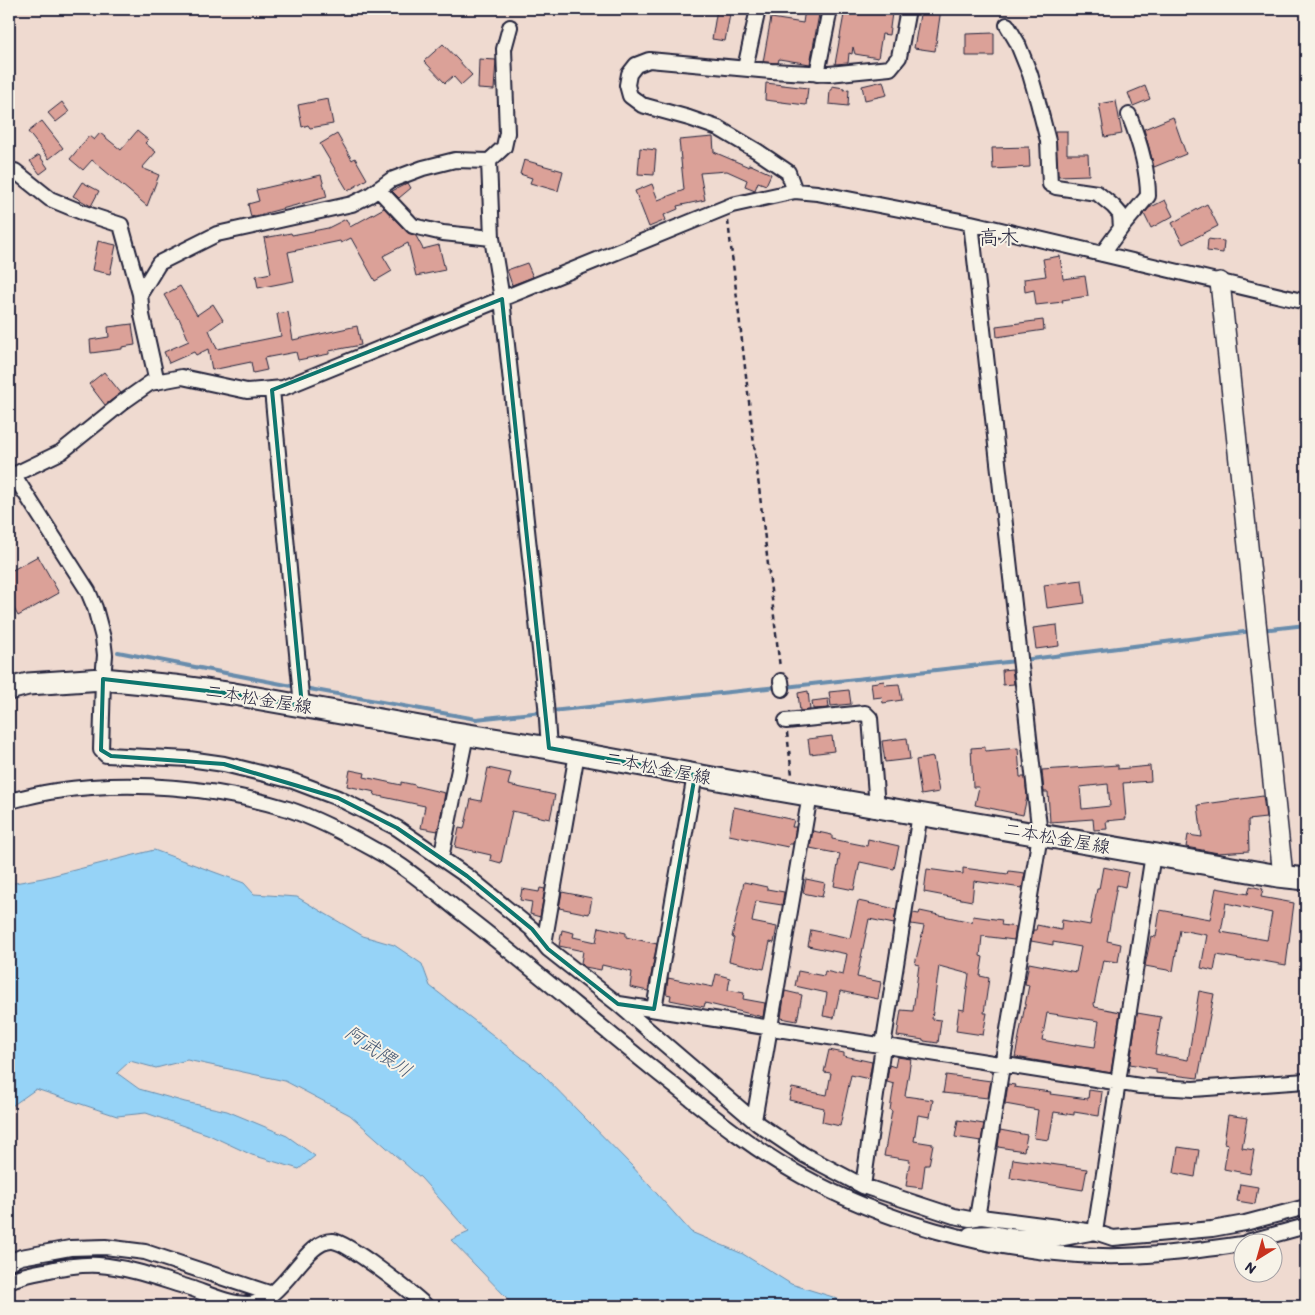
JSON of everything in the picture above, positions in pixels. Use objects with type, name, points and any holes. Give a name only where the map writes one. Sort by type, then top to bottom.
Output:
[{"type":"main road","name":"二本松金屋線","points":[[9,689],[28,684],[103,679],[224,692],[301,695],[466,735],[1040,835],[1306,879]]},
{"type":"street","points":[[744,68],[758,9]]},
{"type":"street","points":[[818,74],[830,9]]},
{"type":"street","points":[[795,191],[788,172],[718,128],[642,105],[630,96],[627,85],[629,74],[636,65],[649,60],[818,74],[890,68],[899,57],[908,9]]},
{"type":"street","points":[[1007,24],[1017,42],[1030,74],[1041,112],[1048,140],[1050,184],[1056,187],[1097,193],[1114,206],[1120,214],[1121,228]]},
{"type":"street","points":[[140,294],[159,262],[217,234],[352,204],[390,180],[423,168],[455,160],[489,161],[504,147],[507,133],[504,49],[510,27]]},
{"type":"street","points":[[1102,254],[1148,196],[1145,168],[1136,132],[1129,115]]},
{"type":"street","points":[[489,161],[492,238],[502,300],[549,748]]},
{"type":"street","points":[[15,171],[50,199],[121,225],[140,294],[142,315],[157,382]]},
{"type":"street","points":[[378,189],[413,226],[444,233],[492,238]]},
{"type":"street","points":[[1306,302],[971,223],[795,191],[727,208],[293,385],[272,390],[237,390],[182,377],[150,384],[123,402],[62,452],[11,476],[88,591],[95,608],[103,638],[105,655],[102,750],[106,755],[189,759],[224,764],[293,781],[338,798],[397,828],[467,876],[532,930],[544,944],[618,1004],[754,1120],[804,1155],[863,1186],[954,1216],[970,1219],[995,1218],[1095,1232],[1113,1238],[1212,1229],[1245,1223],[1306,1207]]},
{"type":"street","points":[[971,223],[1040,835],[977,1218]]},
{"type":"street","points":[[1220,282],[1283,876]]},
{"type":"street","points":[[272,390],[301,695]]},
{"type":"street","points":[[786,721],[864,713],[870,718],[877,807]]},
{"type":"street","points":[[441,858],[466,735]]},
{"type":"street","points":[[544,944],[577,753]]},
{"type":"street","points":[[654,1009],[695,775]]},
{"type":"street","points":[[9,801],[55,791],[100,787],[178,788],[233,796],[289,810],[341,833],[379,852],[425,884],[745,1141],[801,1176],[885,1216],[960,1236],[1016,1248],[1081,1256],[1174,1253],[1232,1245]]},
{"type":"street","points":[[754,1120],[802,793]]},
{"type":"street","points":[[863,1186],[920,814]]},
{"type":"street","points":[[1095,1232],[1154,854]]},
{"type":"street","points":[[618,1004],[1140,1086],[1193,1088],[1306,1082]]},
{"type":"street","points":[[1282,1233],[1306,1226]]},
{"type":"street","points":[[960,1236],[964,1234],[993,1233],[1008,1236],[1058,1239],[1095,1232]]},
{"type":"street","points":[[9,1281],[68,1266],[99,1265],[138,1273],[215,1302],[256,1303],[272,1294],[319,1244],[333,1241],[360,1255],[426,1306]]},
{"type":"street","points":[[9,1262],[21,1257],[70,1248],[105,1247],[125,1249],[145,1252],[272,1294]]},
{"type":"path","points":[[727,208],[782,685]]},
{"type":"path","points":[[786,721],[802,793]]},
{"type":"highlighted area","points":[[502,299],[549,748],[695,775],[654,1009],[618,1004],[548,949],[532,929],[467,876],[397,828],[338,798],[224,764],[111,756],[101,750],[103,679],[234,694],[302,706],[272,390]]},
{"type":"water","name":"阿武隈川","points":[[154,850],[244,883],[254,894],[297,897],[363,936],[394,945],[422,964],[430,986],[539,1071],[632,1166],[691,1232],[743,1254],[791,1284],[833,1297],[852,1306],[513,1306],[451,1240],[469,1232],[421,1178],[350,1115],[285,1081],[187,1060],[156,1068],[130,1061],[117,1073],[139,1089],[227,1111],[287,1136],[315,1156],[299,1169],[252,1155],[207,1134],[146,1113],[117,1116],[36,1089],[9,1108],[9,884],[43,878]]},
{"type":"building","points":[[717,9],[731,9],[725,41],[712,39]]},
{"type":"building","points":[[805,9],[820,9],[810,64],[779,59],[778,63],[763,62],[771,18],[803,23]]},
{"type":"building","points":[[845,9],[890,9],[889,13],[892,13],[889,35],[882,34],[878,58],[855,54],[853,47],[852,54],[849,53],[848,63],[835,64]]},
{"type":"building","points":[[921,9],[941,9],[935,51],[914,48]]},
{"type":"building","points":[[994,33],[994,56],[966,56],[966,34]]},
{"type":"building","points":[[443,44],[472,75],[461,85],[453,76],[445,83],[424,61]]},
{"type":"building","points":[[479,59],[496,60],[494,90],[478,89]]},
{"type":"building","points":[[883,81],[887,95],[865,100],[862,86]]},
{"type":"building","points":[[766,83],[808,88],[806,105],[765,100]]},
{"type":"building","points":[[832,86],[844,88],[843,90],[849,89],[848,106],[829,104]]},
{"type":"building","points":[[1145,86],[1150,99],[1133,106],[1128,93]]},
{"type":"building","points":[[328,99],[333,124],[310,128],[308,125],[302,127],[298,105]]},
{"type":"building","points":[[1116,101],[1122,134],[1105,137],[1099,104]]},
{"type":"building","points":[[62,102],[69,112],[56,122],[48,113]]},
{"type":"building","points":[[1173,117],[1186,154],[1154,167],[1144,129]]},
{"type":"building","points":[[42,121],[63,148],[49,159],[28,132]]},
{"type":"building","points":[[137,131],[148,140],[145,143],[156,152],[142,168],[159,175],[147,206],[92,160],[83,170],[70,159],[89,136],[94,140],[100,133],[121,150]]},
{"type":"building","points":[[1055,131],[1067,131],[1067,154],[1088,154],[1089,175],[1058,176]]},
{"type":"building","points":[[337,134],[352,160],[355,158],[367,179],[348,191],[320,144]]},
{"type":"building","points":[[713,137],[714,152],[771,174],[766,185],[758,182],[755,190],[745,186],[747,180],[727,171],[700,173],[705,200],[677,206],[678,209],[664,215],[666,220],[649,227],[635,191],[652,184],[658,200],[684,190],[679,140]]},
{"type":"building","points":[[1029,147],[1030,167],[993,169],[992,148]]},
{"type":"building","points":[[640,148],[656,150],[654,175],[638,174]]},
{"type":"building","points":[[39,155],[48,168],[40,174],[30,161]]},
{"type":"building","points":[[524,160],[563,171],[558,191],[530,183],[532,178],[520,174]]},
{"type":"building","points":[[321,175],[327,197],[251,217],[248,204],[259,201],[256,190]]},
{"type":"building","points":[[82,182],[99,191],[91,206],[73,196]]},
{"type":"building","points":[[408,183],[411,188],[399,198],[392,191]]},
{"type":"building","points":[[1165,200],[1173,216],[1151,228],[1144,214],[1149,208]]},
{"type":"building","points":[[1207,204],[1218,226],[1183,244],[1172,223]]},
{"type":"building","points":[[384,208],[407,232],[416,236],[423,249],[439,245],[445,270],[416,276],[408,243],[383,256],[392,271],[375,281],[351,238],[341,243],[340,241],[288,252],[294,281],[258,288],[256,276],[271,273],[264,238],[328,228],[346,219],[350,227]]},
{"type":"building","points":[[1208,239],[1224,241],[1223,253],[1207,251]]},
{"type":"building","points":[[98,241],[116,245],[110,274],[92,270]]},
{"type":"building","points":[[1060,256],[1063,279],[1085,276],[1088,296],[1062,300],[1063,302],[1036,305],[1034,290],[1025,292],[1024,279],[1046,276],[1043,259]]},
{"type":"building","points":[[527,263],[533,277],[512,285],[507,270]]},
{"type":"building","points":[[180,286],[197,315],[213,304],[223,320],[209,330],[217,349],[281,336],[277,314],[288,312],[293,340],[357,326],[361,345],[329,351],[329,354],[298,360],[296,352],[264,358],[267,370],[253,373],[251,362],[212,370],[208,349],[196,355],[194,352],[169,363],[164,352],[189,341],[179,318],[164,295]]},
{"type":"building","points":[[1043,320],[1044,330],[997,337],[996,326]]},
{"type":"building","points":[[132,324],[135,345],[122,347],[122,349],[91,353],[90,340],[109,337],[108,327]]},
{"type":"building","points":[[104,372],[121,393],[105,405],[89,384]]},
{"type":"building","points":[[38,556],[59,593],[18,616],[9,599],[9,572]]},
{"type":"building","points":[[1082,580],[1085,603],[1047,608],[1044,585]]},
{"type":"building","points":[[1057,625],[1059,646],[1036,649],[1033,628]]},
{"type":"building","points":[[1012,669],[1014,684],[1003,685],[1002,670]]},
{"type":"building","points":[[884,681],[885,685],[899,684],[902,700],[883,703],[882,697],[873,698],[871,683]]},
{"type":"building","points":[[849,690],[851,704],[831,706],[829,692]]},
{"type":"building","points":[[808,691],[810,710],[800,711],[798,693]]},
{"type":"building","points":[[828,699],[829,708],[813,709],[812,701]]},
{"type":"building","points":[[832,736],[834,751],[810,754],[808,739]]},
{"type":"building","points":[[907,738],[910,759],[885,762],[882,741]]},
{"type":"building","points":[[985,747],[985,751],[1018,748],[1020,777],[1025,777],[1027,797],[1023,815],[975,805],[979,787],[973,787],[971,748]]},
{"type":"building","points":[[933,757],[939,792],[921,795],[916,760]]},
{"type":"building","points":[[1118,765],[1118,769],[1150,766],[1151,781],[1123,783],[1126,819],[1106,821],[1107,829],[1094,830],[1093,819],[1050,822],[1048,792],[1044,792],[1042,770]],"holes":[[[1108,784],[1110,806],[1082,809],[1080,787]]]},
{"type":"building","points":[[488,768],[511,773],[508,785],[555,795],[550,819],[512,811],[501,863],[490,860],[491,855],[455,847],[459,828],[464,829],[471,799],[481,801]]},
{"type":"building","points":[[350,770],[365,773],[364,777],[401,785],[401,782],[445,793],[438,831],[421,828],[425,806],[374,795],[375,792],[347,786]]},
{"type":"building","points":[[1263,796],[1266,818],[1248,820],[1249,851],[1218,853],[1186,847],[1188,835],[1202,837],[1198,805]]},
{"type":"building","points":[[734,807],[794,820],[792,827],[796,827],[793,844],[789,844],[788,847],[729,835]]},
{"type":"building","points":[[813,831],[832,835],[832,839],[867,846],[868,839],[899,846],[894,869],[860,862],[854,890],[834,886],[840,854],[810,848]]},
{"type":"building","points":[[1103,867],[1128,872],[1125,887],[1117,885],[1107,941],[1121,944],[1118,962],[1103,960],[1094,1004],[1095,1007],[1120,1012],[1111,1073],[1015,1057],[1029,985],[1025,984],[1029,963],[1076,972],[1081,947],[1053,942],[1053,945],[1031,941],[1033,930],[1036,930],[1037,925],[1061,930],[1062,920],[1090,925],[1097,889],[1099,889]],"holes":[[[1047,1013],[1099,1021],[1095,1047],[1075,1044],[1075,1046],[1042,1040]]]},
{"type":"building","points":[[963,868],[1008,874],[1009,871],[1025,873],[1022,888],[974,881],[972,901],[924,892],[927,869],[963,874]]},
{"type":"building","points":[[806,879],[825,883],[822,897],[803,893]]},
{"type":"building","points":[[744,882],[784,892],[782,905],[756,901],[752,922],[777,927],[774,943],[770,942],[764,969],[729,961],[734,938],[732,937]]},
{"type":"building","points":[[1250,886],[1263,889],[1261,897],[1294,903],[1286,965],[1217,955],[1214,971],[1201,968],[1207,935],[1180,930],[1173,971],[1145,966],[1151,936],[1156,937],[1160,910],[1210,919],[1216,888],[1248,894]],"holes":[[[1226,903],[1272,913],[1267,940],[1221,932]]]},
{"type":"building","points":[[540,888],[545,889],[540,917],[530,914],[532,902],[520,900],[522,889],[539,892]]},
{"type":"building","points":[[562,892],[592,898],[589,914],[559,908]]},
{"type":"building","points":[[858,901],[896,909],[894,924],[869,919],[857,977],[881,982],[878,999],[840,991],[834,1018],[823,1016],[827,993],[795,986],[798,971],[824,976],[825,971],[843,975],[847,954],[808,946],[811,930],[850,938]]},
{"type":"building","points":[[920,911],[972,922],[973,916],[1002,920],[1001,925],[1016,927],[1014,940],[982,936],[980,956],[983,957],[980,976],[989,978],[984,1013],[987,1013],[983,1035],[956,1031],[959,1009],[964,1010],[969,974],[939,966],[932,1019],[941,1020],[938,1043],[897,1036],[901,1010],[913,1011],[919,965],[915,964],[924,926],[911,924],[913,913],[919,914]]},
{"type":"building","points":[[599,927],[626,933],[626,937],[657,944],[648,991],[630,987],[632,972],[602,965],[601,970],[585,967],[581,963],[583,951],[559,946],[562,930],[574,933],[573,937],[596,942]]},
{"type":"building","points":[[716,974],[730,978],[728,990],[744,993],[743,999],[765,1003],[763,1017],[705,1003],[704,1007],[670,1000],[671,995],[666,994],[668,978],[713,987]]},
{"type":"building","points":[[785,991],[802,995],[797,1021],[781,1018]]},
{"type":"building","points":[[1199,991],[1214,994],[1198,1078],[1156,1073],[1156,1069],[1130,1064],[1137,1013],[1161,1017],[1155,1054],[1188,1060]]},
{"type":"building","points":[[829,1050],[844,1053],[844,1056],[872,1062],[869,1079],[851,1075],[840,1126],[822,1122],[824,1108],[789,1100],[792,1088],[827,1095],[831,1073],[824,1072]]},
{"type":"building","points":[[897,1057],[911,1059],[905,1096],[933,1100],[930,1117],[918,1115],[914,1141],[933,1144],[929,1165],[925,1165],[922,1188],[906,1186],[910,1160],[884,1156],[892,1111],[890,1110],[894,1084],[887,1082],[889,1065],[895,1067]]},
{"type":"building","points":[[946,1075],[991,1081],[988,1098],[943,1093]]},
{"type":"building","points":[[1008,1084],[1015,1085],[1014,1087],[1051,1092],[1050,1094],[1088,1099],[1089,1090],[1102,1092],[1099,1116],[1074,1112],[1074,1115],[1054,1112],[1049,1140],[1034,1138],[1038,1110],[1005,1104]]},
{"type":"building","points":[[1228,1115],[1247,1118],[1242,1148],[1254,1150],[1250,1174],[1224,1169],[1228,1144],[1224,1143]]},
{"type":"building","points":[[958,1120],[984,1124],[981,1141],[955,1137]]},
{"type":"building","points":[[1000,1130],[1027,1135],[1024,1151],[998,1147]]},
{"type":"building","points":[[1178,1147],[1199,1150],[1195,1177],[1174,1173]]},
{"type":"building","points":[[1013,1159],[1087,1169],[1083,1190],[1010,1178]]},
{"type":"building","points":[[1240,1184],[1258,1187],[1255,1204],[1237,1201]]},
{"type":"waterway","points":[[1261,630],[1306,625]]},
{"type":"waterway","points":[[1023,660],[1252,631]]},
{"type":"waterway","points":[[118,652],[297,687]]},
{"type":"waterway","points":[[785,687],[1016,661]]},
{"type":"waterway","points":[[304,688],[476,719],[778,687]]},
{"type":"district","name":"高木","points":[[999,237]]}]
